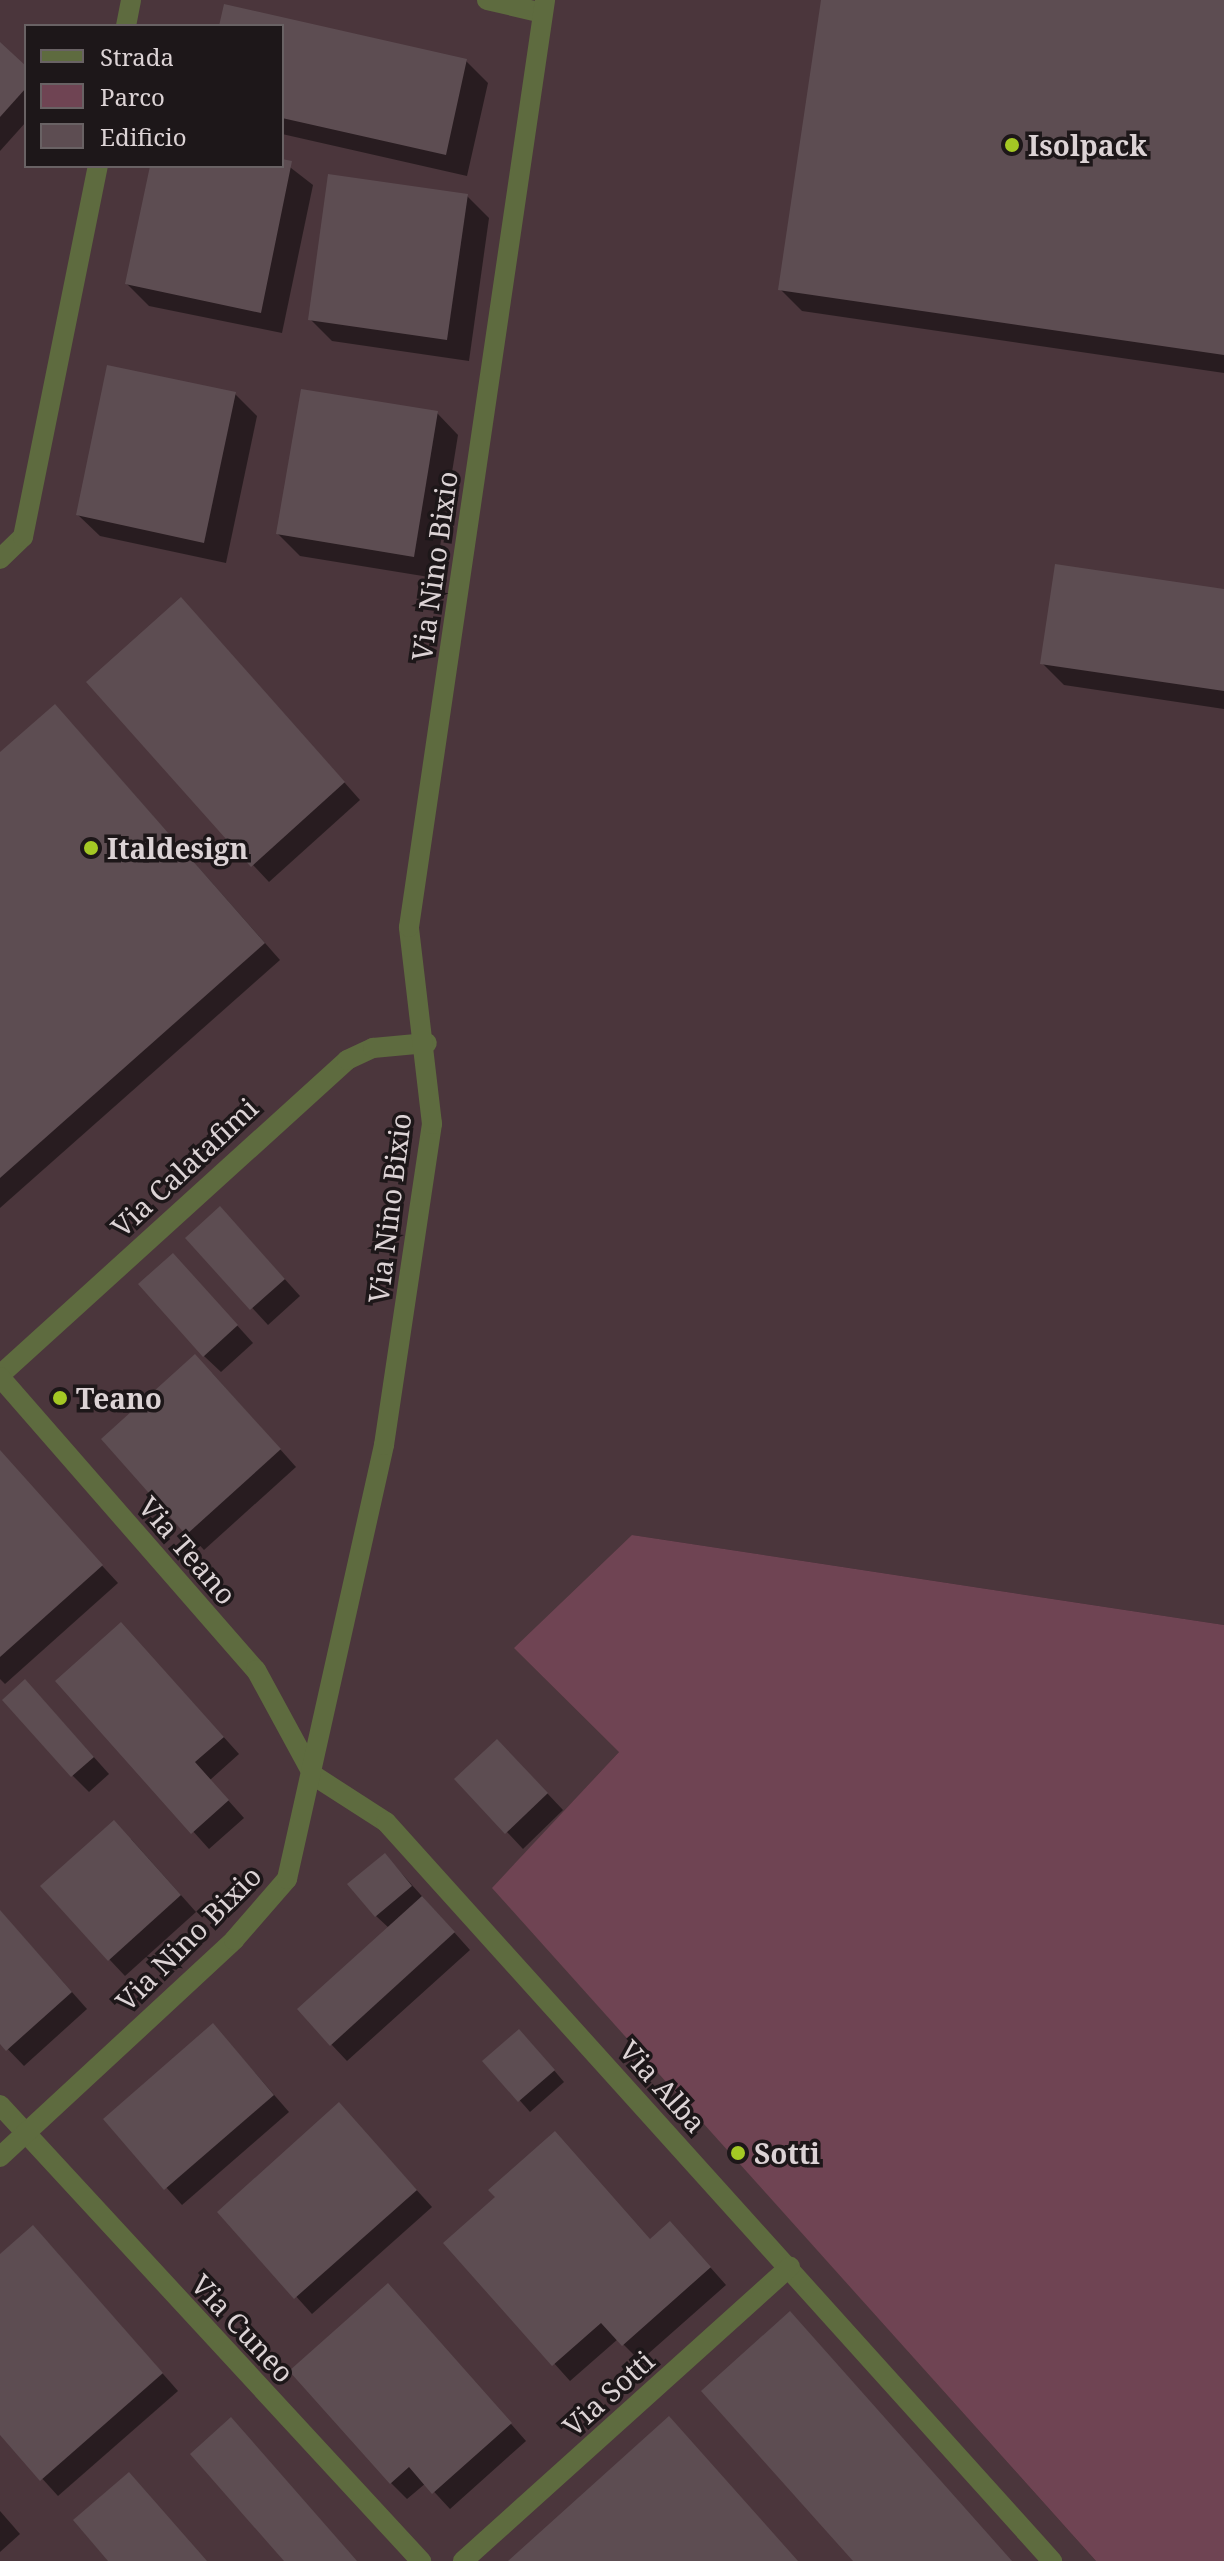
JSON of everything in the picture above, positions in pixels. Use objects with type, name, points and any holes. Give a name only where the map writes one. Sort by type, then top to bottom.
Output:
[{"type":"street","points":[[126,24],[131,0]]},
{"type":"street","points":[[487,0],[544,6]]},
{"type":"street","name":"Via Nino Bixio","points":[[0,2157],[234,1940],[287,1879],[313,1775],[384,1445],[432,1124],[427,1043],[409,927],[544,6]]},
{"type":"street","points":[[0,559],[23,537],[98,168]]},
{"type":"street","name":"Via Calatafimi","points":[[0,1376],[336,1068],[373,1048],[427,1043]]},
{"type":"street","name":"Via Teano","points":[[0,1376],[256,1670],[313,1775]]},
{"type":"street","name":"Via Alba","points":[[313,1775],[386,1822],[1052,2561]]},
{"type":"street","name":"Via Cuneo","points":[[0,2105],[421,2561]]},
{"type":"street","name":"Via Sotti","points":[[463,2561],[790,2267]]},
{"type":"shaded area","points":[[0,0],[1224,0],[1224,1625],[632,1535],[619,1752],[493,1888],[1096,2561],[0,2561]]},
{"type":"green space","points":[[632,1535],[1224,1625],[1224,2561],[1096,2561],[492,1888],[619,1752],[514,1648]]},
{"type":"building","name":"Isolpack","points":[[821,0],[1224,0],[1224,355],[778,290]]},
{"type":"building","points":[[224,4],[467,59],[446,155],[284,118],[284,24],[219,24]]},
{"type":"building","points":[[0,42],[24,64],[24,90],[0,117]]},
{"type":"building","points":[[284,159],[292,161],[261,313],[125,284],[150,168],[284,168]]},
{"type":"building","points":[[328,174],[468,194],[447,340],[308,320]]},
{"type":"building","points":[[107,365],[236,392],[204,543],[76,515]]},
{"type":"building","points":[[301,389],[438,411],[414,557],[276,534]]},
{"type":"building","points":[[1055,564],[1224,589],[1224,691],[1040,664]]},
{"type":"building","points":[[181,597],[345,782],[251,867],[86,682]]},
{"type":"building","name":"Italdesign","points":[[55,704],[265,943],[0,1178],[0,752]]},
{"type":"building","points":[[220,1206],[285,1279],[250,1310],[185,1238]]},
{"type":"building","points":[[173,1253],[238,1325],[203,1357],[138,1284]]},
{"type":"building","points":[[195,1354],[281,1449],[186,1535],[101,1439]]},
{"type":"building","points":[[0,1450],[103,1565],[0,1657]]},
{"type":"building","points":[[121,1622],[224,1737],[195,1762],[229,1800],[191,1834],[55,1681]]},
{"type":"building","points":[[25,1679],[94,1757],[71,1777],[2,1700]]},
{"type":"building","points":[[497,1739],[548,1793],[505,1834],[454,1779]]},
{"type":"building","points":[[114,1820],[181,1895],[108,1961],[40,1886]]},
{"type":"building","points":[[385,1853],[412,1886],[375,1917],[347,1884]]},
{"type":"building","points":[[422,1896],[455,1932],[330,2046],[297,2009]]},
{"type":"building","points":[[0,1910],[72,1992],[6,2051],[0,2044]]},
{"type":"building","points":[[213,2023],[274,2095],[164,2190],[103,2119]]},
{"type":"building","points":[[519,2029],[555,2070],[518,2102],[482,2061]]},
{"type":"building","points":[[339,2102],[417,2190],[294,2299],[217,2212]]},
{"type":"building","points":[[555,2131],[650,2239],[670,2221],[711,2267],[622,2346],[601,2323],[552,2366],[443,2243],[495,2197],[488,2190]]},
{"type":"building","points":[[33,2225],[163,2373],[40,2481],[0,2435],[0,2254]]},
{"type":"building","points":[[388,2283],[512,2423],[432,2494],[409,2467],[390,2484],[289,2371]]},
{"type":"building","points":[[790,2311],[1012,2561],[853,2561],[701,2391]]},
{"type":"building","points":[[669,2416],[798,2561],[508,2561]]},
{"type":"building","points":[[231,2417],[357,2561],[284,2561],[190,2454]]},
{"type":"building","points":[[129,2472],[207,2561],[108,2561],[73,2520]]},
{"type":"place","name":"Isolpack","points":[[1012,145]]},
{"type":"place","name":"Italdesign","points":[[91,848]]},
{"type":"place","name":"Teano","points":[[60,1398]]},
{"type":"place","name":"Sotti","points":[[738,2153]]}]
